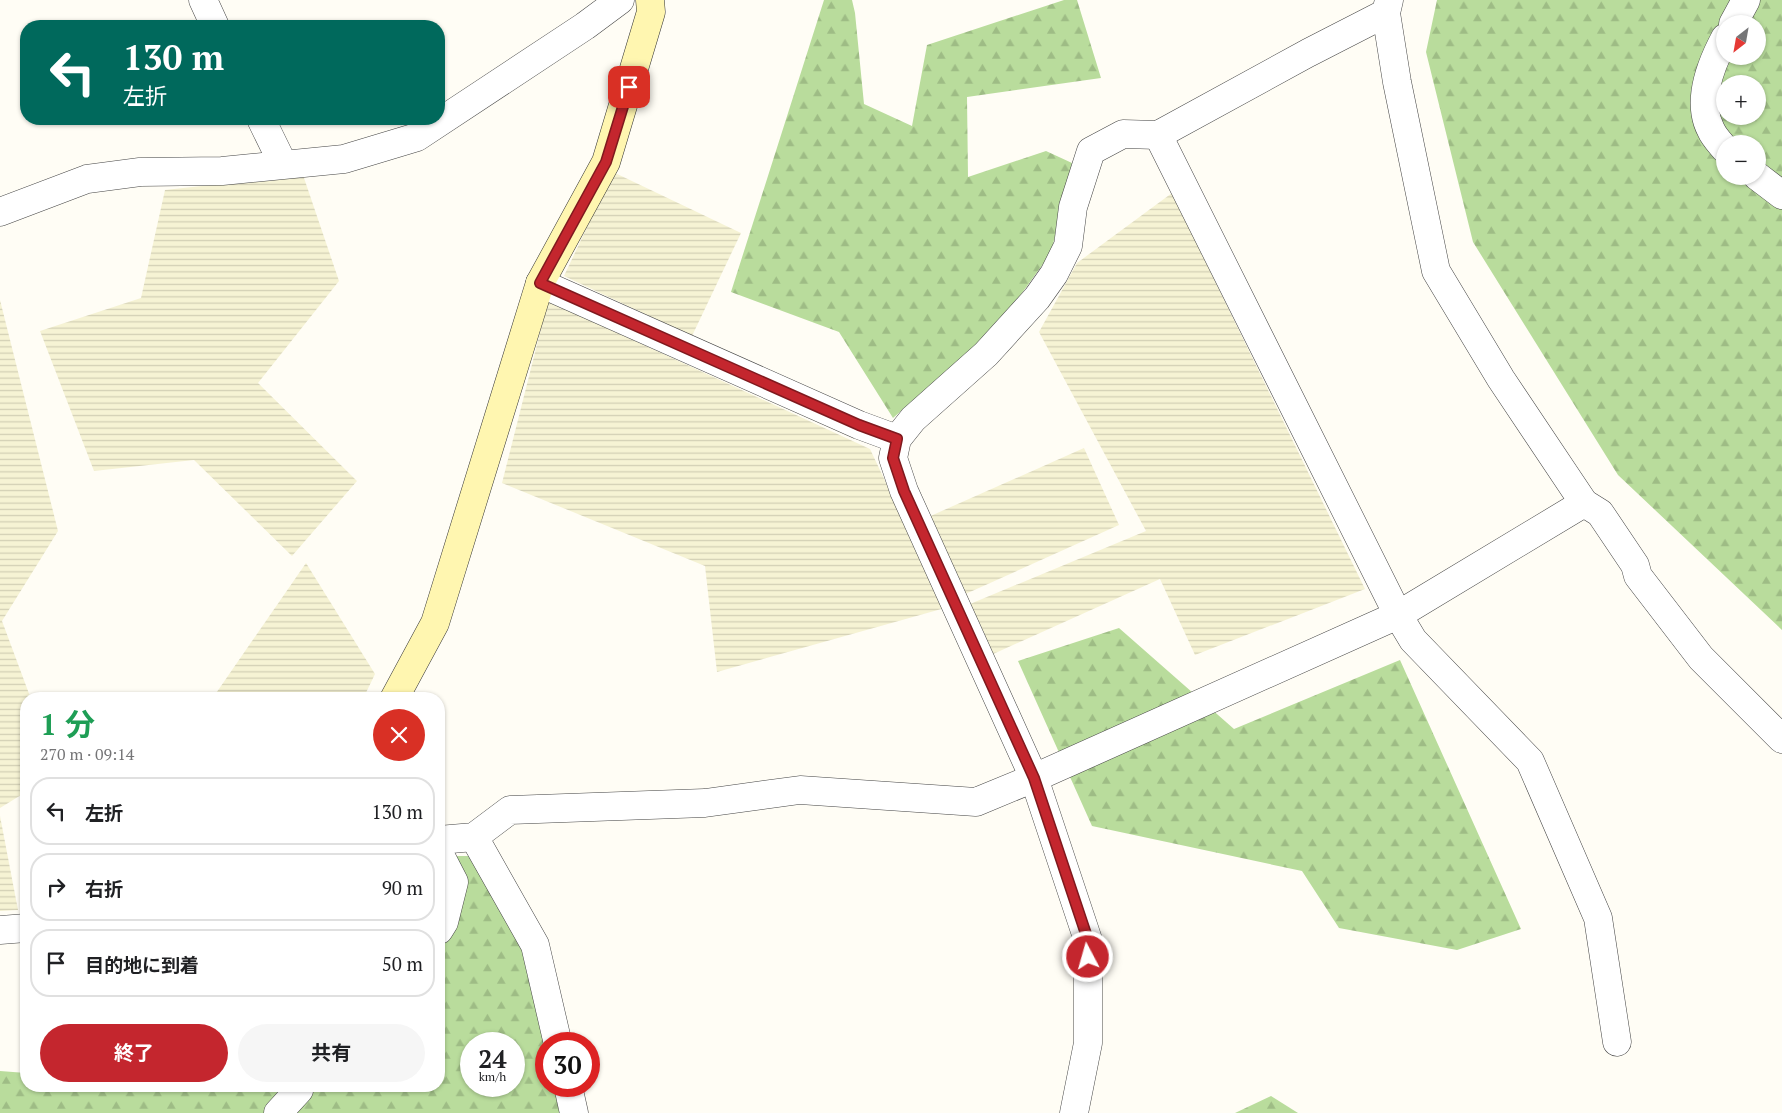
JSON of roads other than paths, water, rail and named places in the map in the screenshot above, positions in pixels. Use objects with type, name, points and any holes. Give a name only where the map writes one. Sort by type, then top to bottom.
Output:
[{"type":"street","points":[[202,0],[212,20]]},
{"type":"street","points":[[445,118],[585,26],[620,0]]},
{"type":"street","points":[[398,692],[435,623],[540,283],[606,162],[651,12],[650,0]]},
{"type":"street","points":[[1738,15],[1746,0]]},
{"type":"street","points":[[1074,1113],[1088,1043],[1088,940],[1034,778],[904,491],[893,458],[897,439],[913,419],[986,354],[1037,298],[1054,274],[1068,246],[1074,207],[1091,151],[1122,134],[1158,135],[1308,53],[1388,6],[1397,82],[1436,271],[1501,379],[1584,503],[1600,513],[1635,565],[1638,576],[1701,658],[1782,739]]},
{"type":"street","points":[[1716,58],[1708,76],[1704,107],[1710,130],[1716,138]]},
{"type":"street","points":[[264,125],[283,164]]},
{"type":"street","points":[[0,210],[87,179],[140,172],[222,171],[344,159],[417,137],[435,125]]},
{"type":"street","points":[[1158,135],[1398,614],[1413,640],[1530,761],[1598,918],[1617,1042]]},
{"type":"street","points":[[1766,182],[1782,194]]},
{"type":"street","points":[[540,283],[859,425],[897,439]]},
{"type":"street","points":[[445,839],[474,837],[510,810],[705,803],[800,790],[976,802],[1034,778],[1398,614],[1584,503]]},
{"type":"street","points":[[474,837],[535,944],[555,1032]]},
{"type":"street","points":[[445,865],[454,882],[445,918]]},
{"type":"street","points":[[0,930],[20,928]]},
{"type":"street","points":[[278,1113],[297,1092]]},
{"type":"street","points":[[570,1097],[574,1113]]}]
